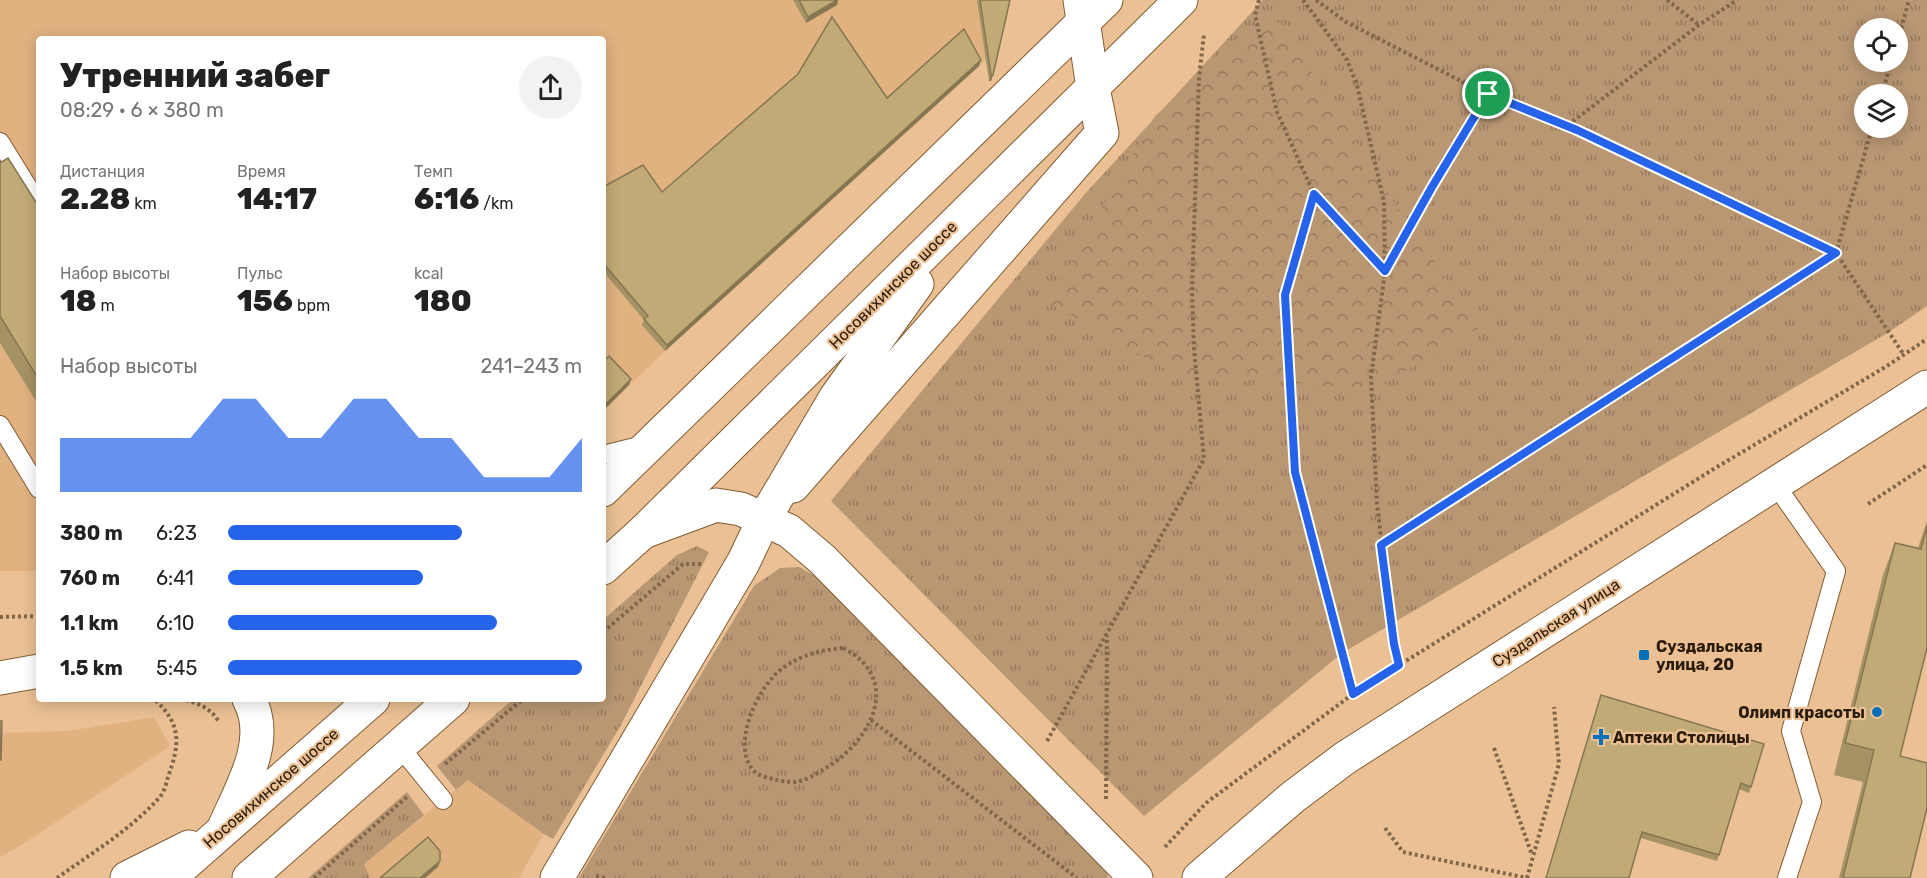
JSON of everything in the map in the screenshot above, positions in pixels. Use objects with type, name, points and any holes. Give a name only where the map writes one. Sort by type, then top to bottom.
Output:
[{"type":"main road","points":[[606,487],[654,443],[1082,12],[1106,0]]},
{"type":"main road","name":"Носовихинское шоссе","points":[[606,565],[644,532],[1181,0]]},
{"type":"main road","points":[[764,519],[1102,133],[1092,88],[1082,12]]},
{"type":"main road","points":[[557,878],[743,564],[764,519],[836,397],[968,211]]},
{"type":"main road","name":"Суздальская улица","points":[[1199,878],[1293,797],[1345,758],[1927,387]]},
{"type":"main road","points":[[644,532],[716,506],[741,509],[789,531],[822,559],[1136,878]]},
{"type":"main road","points":[[0,678],[36,672]]},
{"type":"main road","points":[[127,878],[223,830],[257,750],[256,713],[250,702]]},
{"type":"main road","name":"Носовихинское шоссе","points":[[169,878],[370,702]]},
{"type":"main road","points":[[249,878],[450,702]]},
{"type":"lane","points":[[0,142],[36,200]]},
{"type":"lane","points":[[0,425],[31,460],[36,478]]},
{"type":"lane","points":[[606,454],[654,443]]},
{"type":"lane","points":[[1775,484],[1836,571],[1791,731],[1812,802],[1787,878]]},
{"type":"lane","points":[[399,746],[443,800]]},
{"type":"path","points":[[1258,0],[1256,15],[1277,112],[1314,194],[1385,271]]},
{"type":"path","points":[[1303,0],[1347,60],[1357,85],[1384,202],[1385,271],[1371,377],[1377,504],[1394,644],[1399,665]]},
{"type":"path","points":[[1316,0],[1346,22],[1488,94],[1567,126],[1836,253],[1904,355]]},
{"type":"path","points":[[1667,0],[1699,25]]},
{"type":"path","points":[[1567,126],[1699,25],[1737,0]]},
{"type":"path","points":[[1904,18],[1909,0]]},
{"type":"path","points":[[1047,741],[1204,459],[1194,348],[1192,290],[1199,78],[1204,34]]},
{"type":"path","points":[[1385,271],[1488,94]]},
{"type":"path","points":[[1381,545],[1836,253],[1869,138]]},
{"type":"path","points":[[1314,194],[1285,295],[1295,472],[1353,694]]},
{"type":"path","points":[[1165,847],[1206,803],[1353,694],[1927,339]]},
{"type":"path","points":[[1868,504],[1927,465]]},
{"type":"path","points":[[0,617],[36,616]]},
{"type":"path","points":[[1106,800],[1107,633]]},
{"type":"path","points":[[843,648],[857,655],[872,672],[876,687],[877,703],[871,720],[864,733],[845,756],[814,776],[798,782],[784,782],[757,774],[748,762],[744,746],[754,708],[771,678],[781,669],[804,656],[823,650],[843,648]]},
{"type":"path","points":[[57,878],[122,832],[161,796],[177,752],[176,728],[164,708],[157,702]]},
{"type":"path","points":[[1385,828],[1403,852],[1527,878],[1559,764],[1554,707]]},
{"type":"path","points":[[871,720],[1077,878]]},
{"type":"path","points":[[1494,748],[1533,857]]},
{"type":"shaded area","points":[[0,0],[1007,0],[988,58],[665,351],[606,408],[606,36],[36,36],[36,571],[0,571]]},
{"type":"shaded area","points":[[154,717],[170,746],[0,857],[0,733],[68,731]]},
{"type":"shaded area","points":[[468,780],[544,834],[519,878],[370,878],[363,864]]},
{"type":"green space","points":[[1263,0],[1927,0],[1927,306],[1889,332],[1342,653],[1144,816],[831,501],[1084,195]]},
{"type":"green space","points":[[1275,13],[1396,206],[1480,327],[1376,389],[1174,374],[1048,302],[1155,116]]},
{"type":"green space","points":[[697,546],[709,552],[621,725],[553,839],[468,780],[456,790],[437,766],[510,702],[606,702],[606,617],[677,555]]},
{"type":"green space","points":[[799,567],[817,577],[1107,872],[1108,878],[579,878],[754,586],[780,568]]},
{"type":"green space","points":[[407,792],[424,815],[364,864],[370,878],[308,878]]},
{"type":"building","points":[[799,0],[837,0],[808,17]]},
{"type":"building","points":[[980,0],[1010,0],[993,75],[991,75]]},
{"type":"building","points":[[832,17],[887,98],[964,29],[981,60],[667,345],[644,319],[648,316],[606,267],[606,185],[643,165],[662,192],[798,74]]},
{"type":"building","points":[[8,158],[36,202],[36,375],[0,316],[0,163]]},
{"type":"building","points":[[609,356],[631,379],[606,404],[606,359]]},
{"type":"building","points":[[1927,526],[1927,648],[1900,756],[1927,763],[1927,808],[1910,878],[1843,878],[1874,750],[1845,743],[1895,543],[1921,549]]},
{"type":"building","points":[[1601,695],[1764,744],[1751,787],[1741,783],[1719,855],[1642,832],[1629,878],[1546,878]]},
{"type":"building","points":[[0,721],[2,721],[1,760],[0,760]]},
{"type":"building","points":[[428,837],[440,851],[440,861],[420,878],[380,878]]},
{"type":"place","name":"Суздальская улица, 20","points":[[1644,655]]},
{"type":"place","name":"Олимп красоты","points":[[1877,712]]},
{"type":"place","name":"Аптеки Столицы","points":[[1601,737]]},
{"type":"route","points":[[1488,94],[1498,100],[1577,130],[1836,253],[1381,545],[1394,644],[1399,665],[1353,694],[1295,472],[1285,295],[1314,194],[1385,271],[1488,94]]}]
